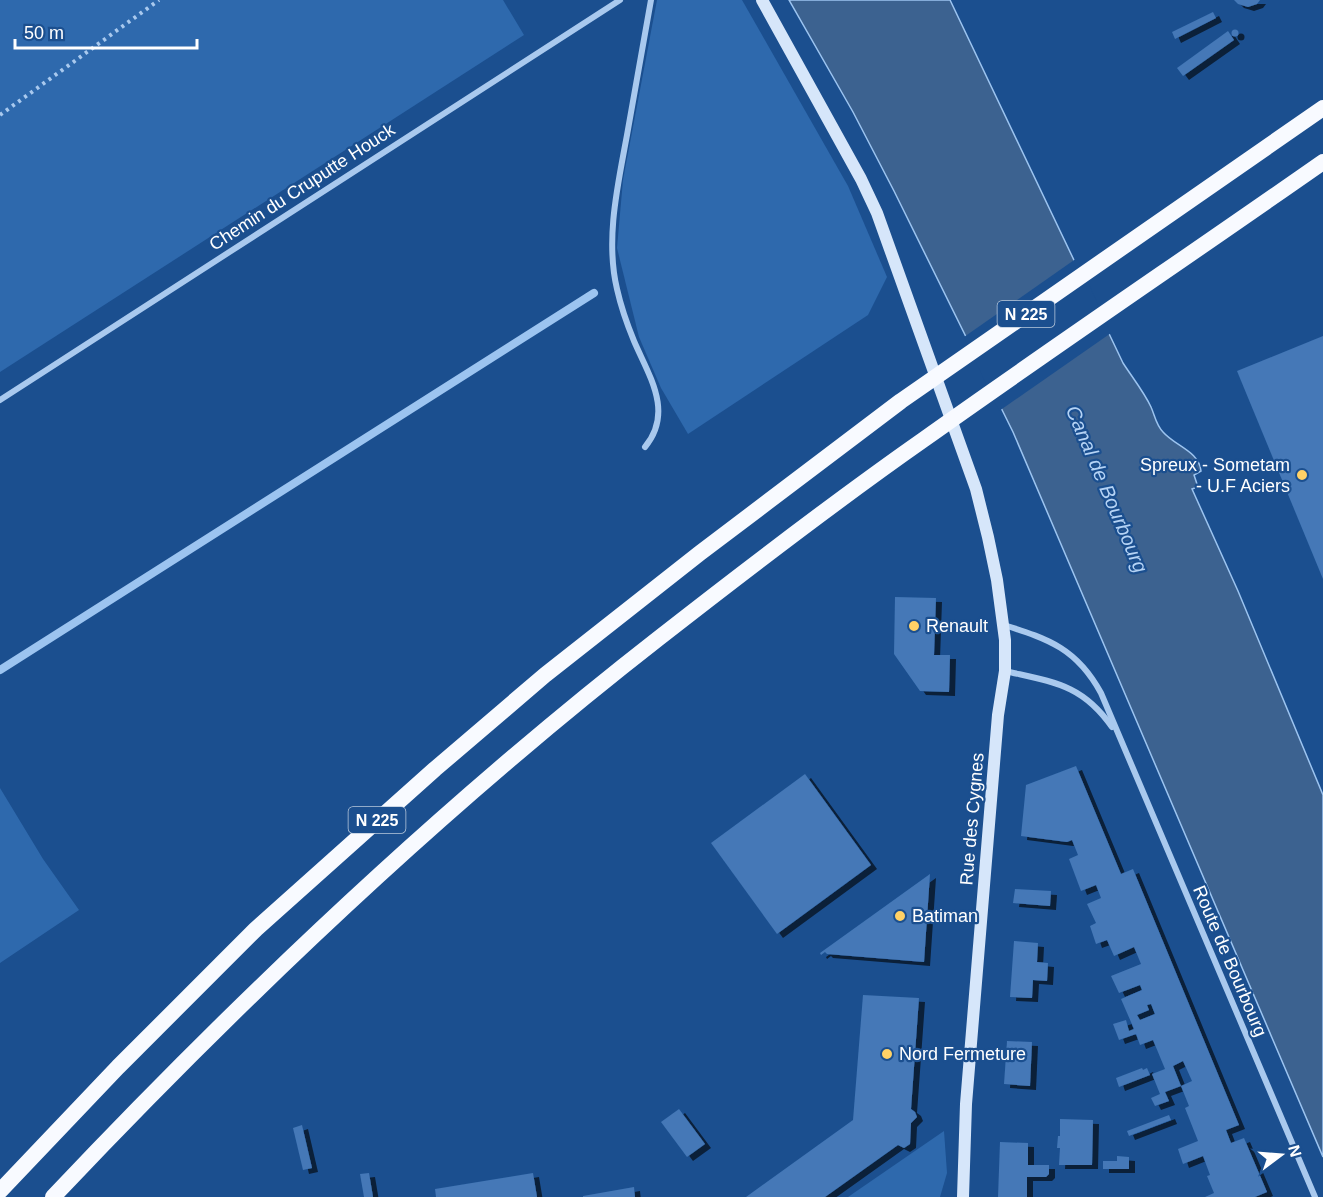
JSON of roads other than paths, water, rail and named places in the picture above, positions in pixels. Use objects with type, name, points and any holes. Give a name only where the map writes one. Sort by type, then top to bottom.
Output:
[{"type":"highway","name":"N 225","points":[[0,1191],[118,1067],[256,929],[462,745],[553,668],[902,401],[1323,108]]},
{"type":"highway","name":"N 225","points":[[53,1197],[156,1089],[253,993],[366,887],[474,791],[657,640],[828,508],[1323,162]]},
{"type":"main road","name":"Rue des Cygnes","points":[[762,0],[861,178],[877,213],[976,489],[993,558],[1004,625],[1005,671],[998,715],[966,1104],[963,1197]]},
{"type":"street","name":"Chemin du Cruputte Houck","points":[[0,400],[620,0]]},
{"type":"street","points":[[645,447],[657,428],[658,405],[654,388],[621,304],[614,272],[613,240],[618,185],[651,0]]},
{"type":"street","name":"Route de Bourbourg","points":[[1004,625],[1047,639],[1069,652],[1088,672],[1101,693],[1315,1197]]},
{"type":"street","name":"Route de Bourbourg","points":[[1005,671],[1054,682],[1084,697],[1101,712],[1118,736]]},
{"type":"water","name":"Canal de Bourbourg","points":[[789,0],[950,0],[1123,363],[1148,401],[1161,429],[1196,458],[1199,464],[1201,471],[1194,475],[1198,487],[1192,489],[1238,591],[1323,795],[1323,1157],[1013,432],[894,191],[853,112]]},
{"type":"waterway","points":[[0,670],[594,293]]},
{"type":"place","name":"Spreux - Sometam - U.F Aciers","points":[[1302,475]]},
{"type":"place","name":"Renault","points":[[914,626]]},
{"type":"place","name":"Batiman","points":[[900,916]]},
{"type":"place","name":"Nord Fermeture","points":[[887,1054]]}]
